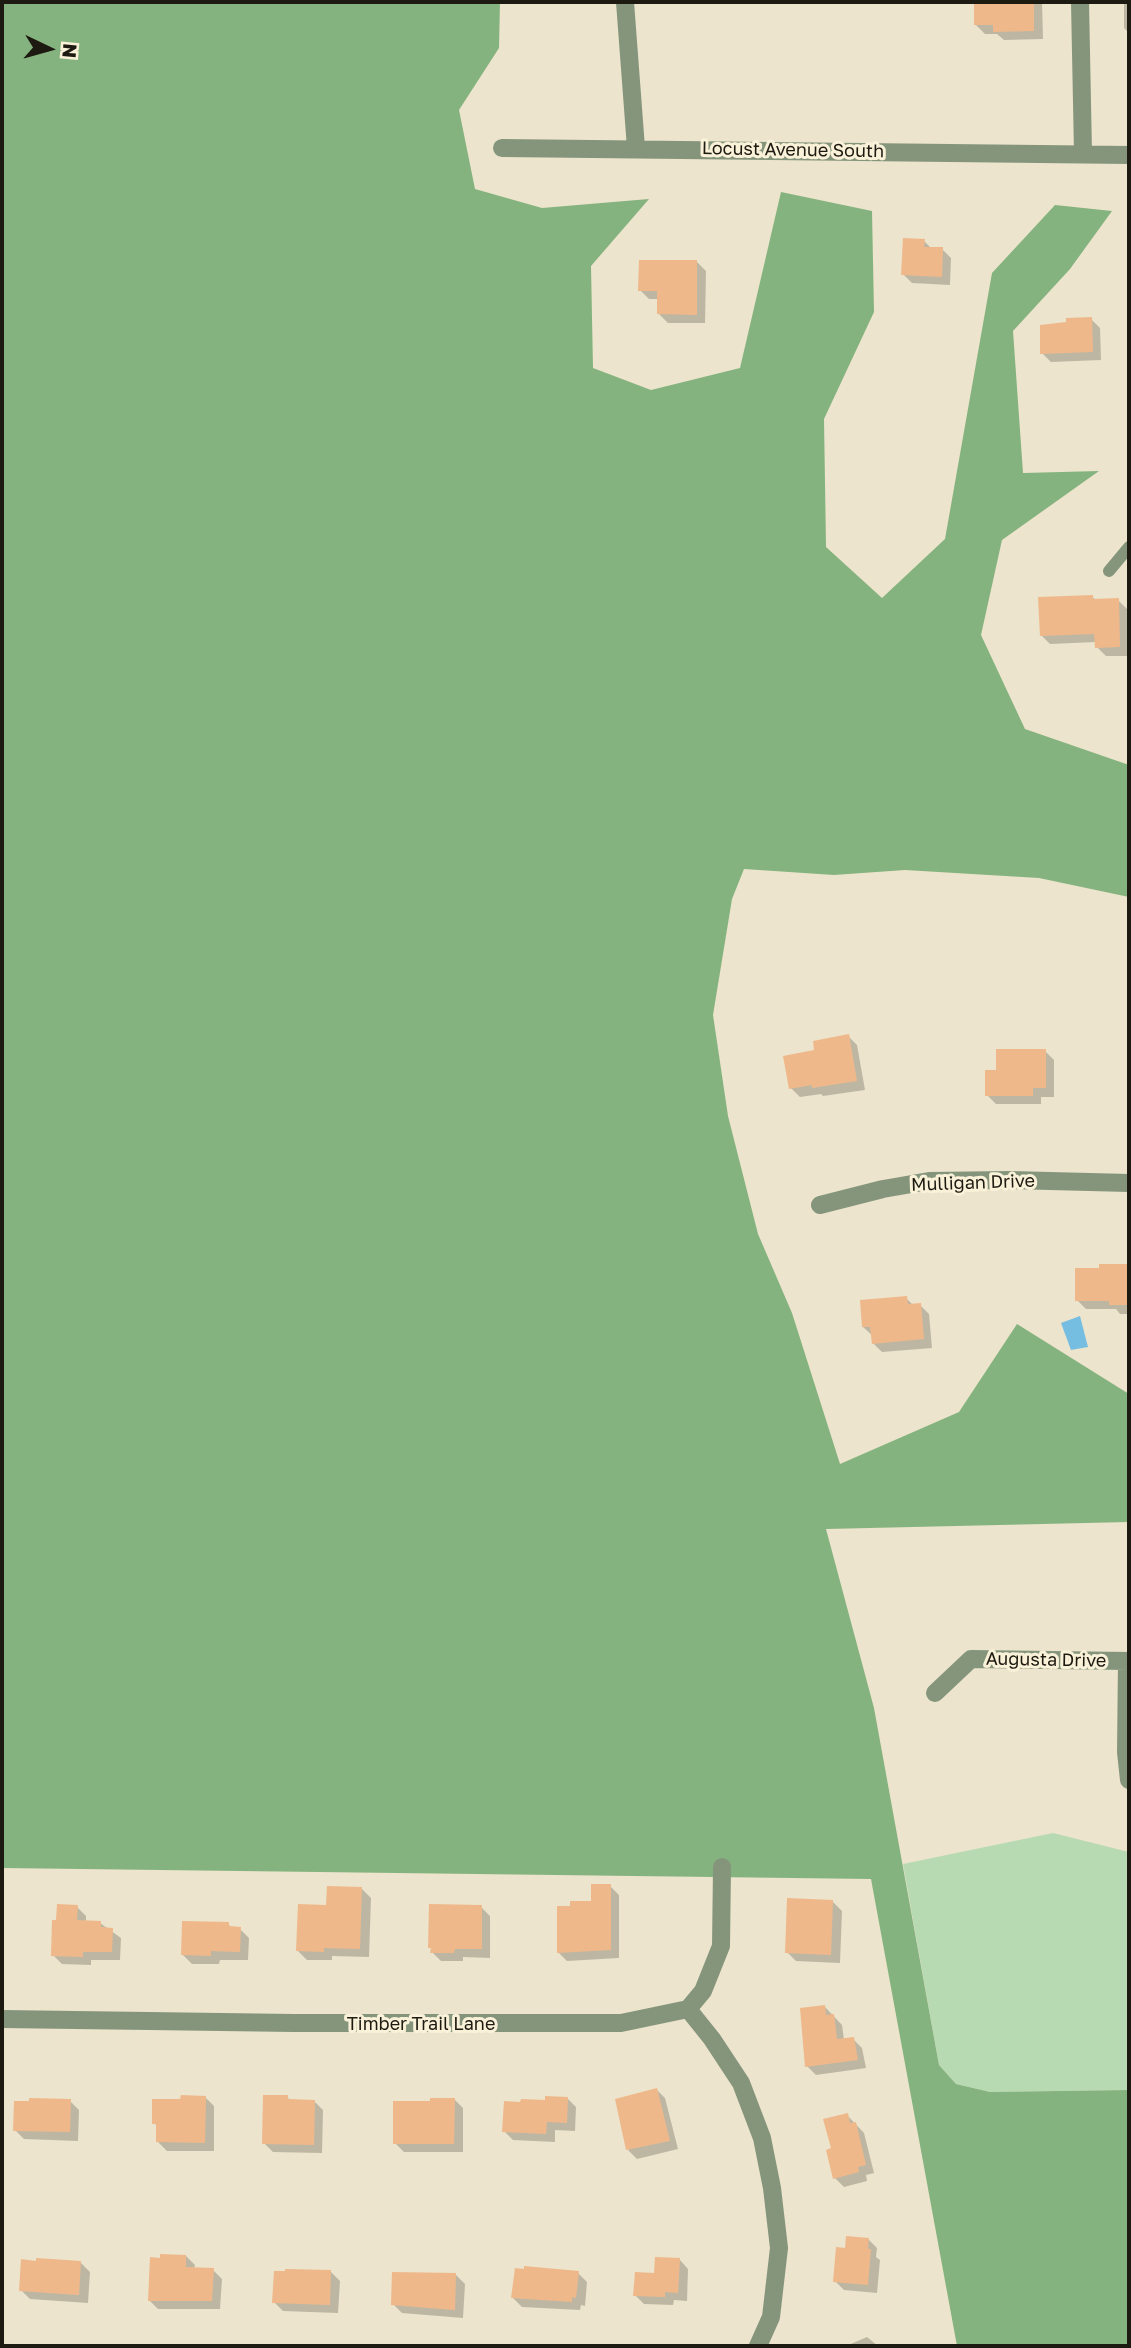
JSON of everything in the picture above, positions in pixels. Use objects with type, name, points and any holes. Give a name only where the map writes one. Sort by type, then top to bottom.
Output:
[{"type":"street","points":[[625,2],[636,148]]},
{"type":"street","points":[[1080,2],[1083,153]]},
{"type":"street","name":"Locust Avenue South","points":[[502,148],[1129,155]]},
{"type":"street","name":"Mulligan Drive","points":[[820,1205],[929,1181],[1129,1183]]},
{"type":"street","name":"Augusta Drive","points":[[934,1693],[971,1659],[1128,1661]]},
{"type":"street","points":[[1128,1661],[1126,1752],[1129,1780]]},
{"type":"street","points":[[722,1867],[720,1946],[703,1991],[688,2008],[741,2083],[762,2138],[772,2188],[779,2248],[772,2317],[758,2346]]},
{"type":"street","name":"Timber Trail Lane","points":[[2,2019],[581,2024],[621,2023],[688,2008]]},
{"type":"lane","points":[[1109,571],[1129,547]]},
{"type":"green space","points":[[2,2],[500,2],[499,48],[459,110],[475,189],[542,208],[649,199],[591,266],[593,368],[651,390],[740,368],[781,192],[872,211],[874,312],[824,419],[826,547],[882,598],[945,539],[992,273],[1055,205],[1112,211],[1070,269],[1013,331],[1023,473],[1099,471],[1002,540],[981,635],[1025,729],[1129,765],[1129,897],[1039,878],[905,870],[834,875],[744,869],[732,899],[713,1015],[728,1116],[758,1234],[792,1313],[840,1464],[959,1412],[1017,1324],[1129,1394],[1129,1522],[826,1529],[874,1708],[939,2065],[956,2084],[990,2092],[1129,2090],[1129,2346],[957,2346],[871,1879],[2,1868]]},
{"type":"green space","points":[[1053,1833],[1129,1852],[1129,2090],[990,2092],[956,2084],[939,2065],[903,1864]]},
{"type":"water","points":[[1080,1316],[1088,1347],[1071,1350],[1061,1323]]},
{"type":"building","points":[[974,2],[1034,2],[1034,31],[993,32],[993,25],[974,25]]},
{"type":"building","points":[[903,238],[925,239],[924,247],[943,247],[942,277],[901,275]]},
{"type":"building","points":[[639,260],[697,260],[697,315],[657,314],[657,291],[638,291]]},
{"type":"building","points":[[1092,317],[1093,352],[1040,354],[1040,325],[1066,322],[1066,318]]},
{"type":"building","points":[[1093,595],[1093,599],[1119,598],[1120,647],[1095,648],[1094,634],[1040,636],[1038,597]]},
{"type":"building","points":[[849,1034],[857,1081],[789,1089],[783,1056],[814,1050],[813,1041]]},
{"type":"building","points":[[996,1049],[1046,1049],[1046,1088],[1033,1088],[1033,1096],[985,1096],[985,1070],[996,1070]]},
{"type":"building","points":[[1099,1264],[1129,1264],[1129,1305],[1109,1305],[1109,1301],[1075,1301],[1075,1268],[1099,1268]]},
{"type":"building","points":[[907,1296],[908,1304],[921,1303],[924,1339],[872,1344],[870,1327],[862,1327],[860,1300]]},
{"type":"building","points":[[591,1884],[611,1884],[611,1950],[557,1953],[557,1906],[570,1906],[570,1901],[591,1901]]},
{"type":"building","points":[[327,1886],[362,1887],[360,1949],[324,1948],[324,1952],[296,1951],[298,1904],[326,1905]]},
{"type":"building","points":[[787,1898],[833,1900],[831,1955],[785,1953]]},
{"type":"building","points":[[57,1904],[78,1905],[77,1920],[101,1921],[101,1927],[113,1928],[112,1952],[83,1952],[83,1957],[51,1956],[52,1920],[56,1920]]},
{"type":"building","points":[[429,1904],[482,1905],[482,1949],[430,1953]]},
{"type":"building","points":[[182,1921],[229,1922],[229,1926],[241,1927],[240,1952],[211,1951],[211,1956],[181,1955]]},
{"type":"building","points":[[825,2005],[826,2015],[834,2014],[837,2039],[854,2037],[858,2060],[805,2067],[800,2008]]},
{"type":"building","points":[[657,2088],[670,2141],[626,2150],[615,2099]]},
{"type":"building","points":[[181,2095],[206,2096],[205,2143],[156,2142],[156,2124],[152,2124],[152,2099],[180,2099]]},
{"type":"building","points":[[263,2095],[288,2095],[288,2099],[315,2100],[314,2145],[262,2144]]},
{"type":"building","points":[[545,2096],[568,2097],[567,2123],[547,2122],[546,2134],[502,2132],[504,2101],[545,2100]]},
{"type":"building","points":[[29,2098],[71,2099],[70,2132],[13,2131],[14,2101],[29,2101]]},
{"type":"building","points":[[430,2098],[455,2098],[454,2144],[393,2144],[393,2101],[430,2101]]},
{"type":"building","points":[[848,2113],[850,2123],[856,2122],[866,2165],[858,2167],[859,2172],[833,2179],[826,2150],[831,2148],[823,2119]]},
{"type":"building","points":[[846,2236],[869,2238],[868,2249],[871,2249],[868,2285],[833,2282],[836,2247],[845,2248]]},
{"type":"building","points":[[160,2254],[186,2255],[186,2267],[214,2268],[212,2301],[148,2301],[150,2257],[160,2258]]},
{"type":"building","points":[[655,2257],[680,2258],[678,2293],[665,2292],[665,2297],[633,2296],[635,2272],[654,2273]]},
{"type":"building","points":[[36,2258],[81,2261],[79,2295],[19,2291],[21,2259],[36,2261]]},
{"type":"building","points":[[524,2266],[579,2271],[576,2298],[572,2297],[572,2302],[511,2298],[515,2268],[524,2269]]},
{"type":"building","points":[[331,2270],[330,2305],[272,2303],[274,2271]]},
{"type":"building","points":[[392,2272],[456,2273],[455,2310],[391,2305]]}]
